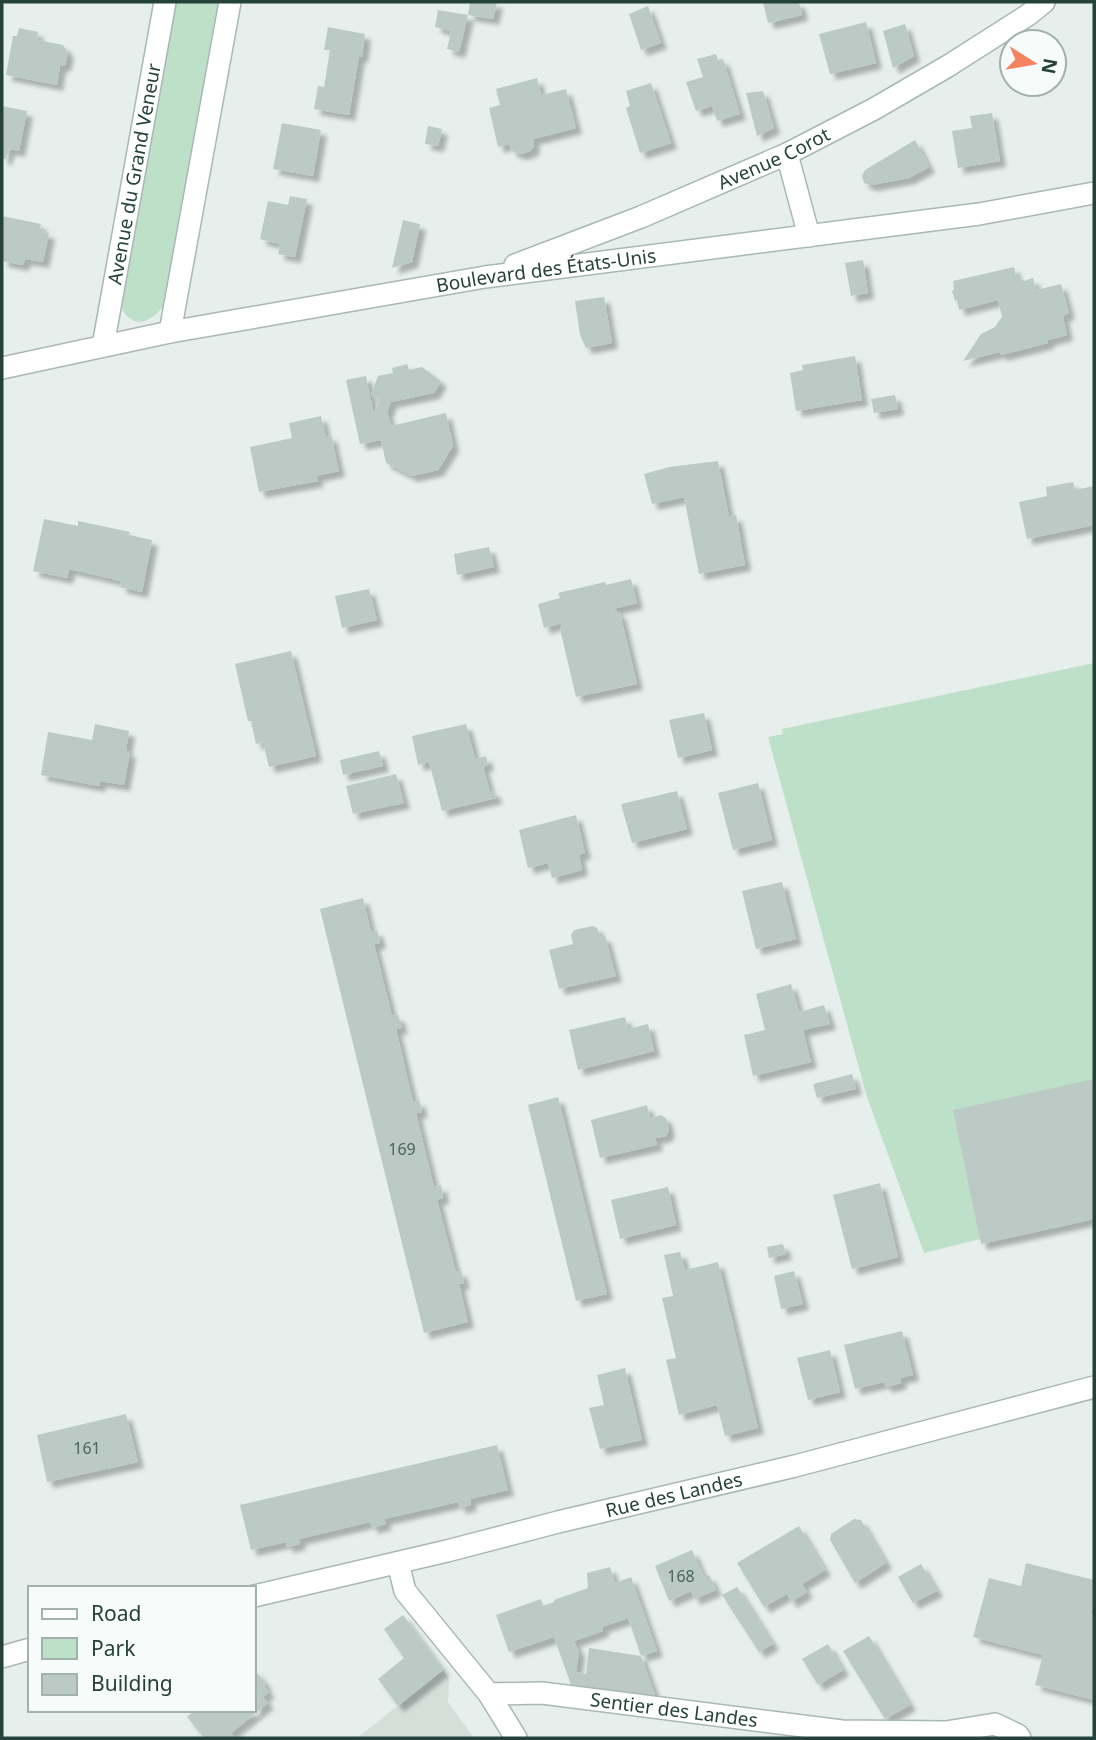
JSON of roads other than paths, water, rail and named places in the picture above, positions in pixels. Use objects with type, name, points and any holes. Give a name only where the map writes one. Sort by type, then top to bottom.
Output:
[{"type":"street","name":"Avenue du Grand Veneur","points":[[103,346],[165,2]]},
{"type":"street","points":[[170,332],[230,2]]},
{"type":"street","name":"Avenue Corot","points":[[485,277],[641,217],[787,154],[874,109],[937,72],[1028,15],[1044,2]]},
{"type":"street","points":[[787,154],[809,236]]},
{"type":"street","name":"Boulevard des États-Unis","points":[[2,368],[170,332],[485,277],[979,214],[1094,193]]},
{"type":"street","name":"Rue des Landes","points":[[256,1596],[795,1466],[1094,1387]]},
{"type":"street","points":[[398,1563],[405,1591],[489,1695],[516,1738]]},
{"type":"street","points":[[2,1657],[28,1650]]},
{"type":"street","name":"Sentier des Landes","points":[[489,1695],[542,1693],[842,1731],[946,1732],[995,1724],[1020,1738]]}]
